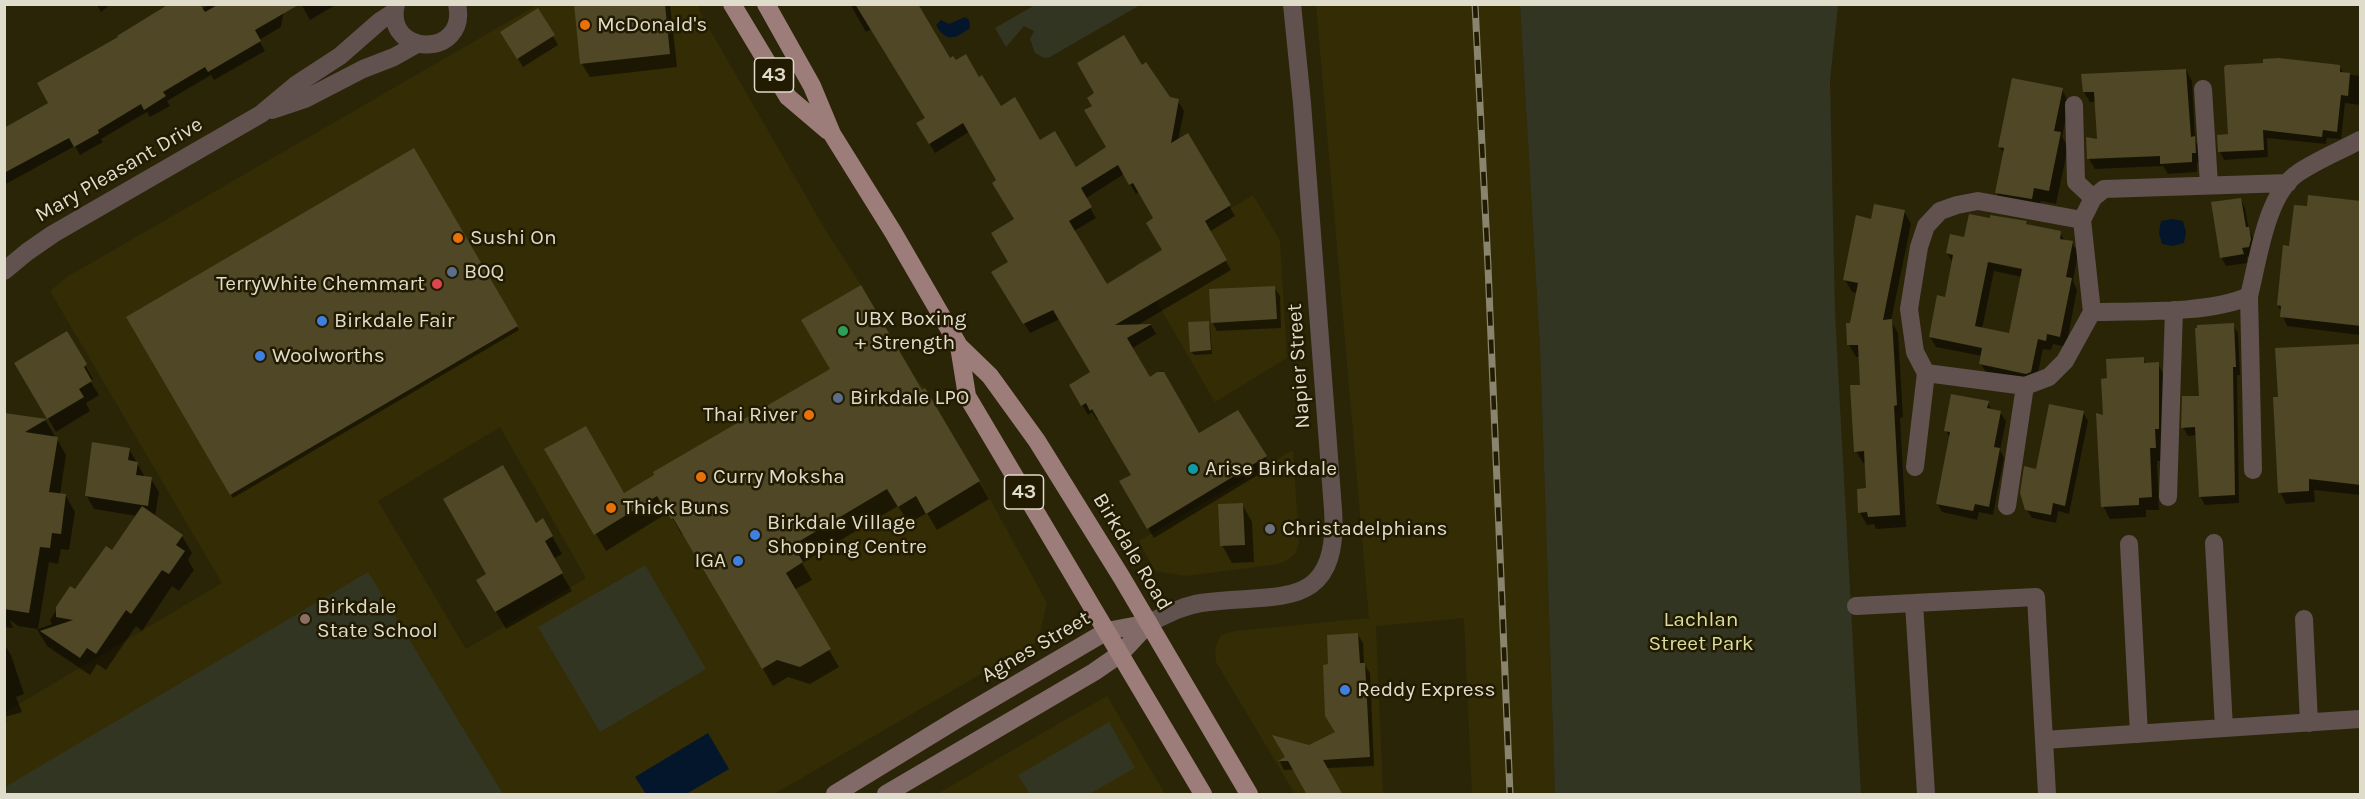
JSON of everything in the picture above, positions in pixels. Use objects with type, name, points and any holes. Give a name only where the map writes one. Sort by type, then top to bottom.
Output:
[{"type":"main road","name":"Birkdale Road","points":[[732,4],[788,97],[832,134]]},
{"type":"main road","name":"Birkdale Road","points":[[765,4],[812,86],[832,134],[893,232],[958,346],[990,376],[1037,441],[1149,623],[1249,795]]},
{"type":"main road","name":"Birkdale Road","points":[[958,346],[967,396],[1203,795]]},
{"type":"street","name":"Napier Street","points":[[1149,623],[1187,606],[1268,598],[1304,589],[1322,576],[1331,553],[1334,530],[1333,509],[1303,113],[1292,4]]},
{"type":"street","name":"Mary Pleasant Drive","points":[[261,114],[305,99],[417,44],[428,45],[444,40],[455,27],[461,7]]},
{"type":"street","points":[[395,8],[396,22],[400,31],[407,39],[417,44]]},
{"type":"street","name":"Mary Pleasant Drive","points":[[4,271],[53,234],[261,114],[297,84],[340,56],[395,8]]},
{"type":"street","points":[[2203,89],[2209,185]]},
{"type":"street","points":[[2074,105],[2076,182],[2093,198]]},
{"type":"street","points":[[2253,470],[2249,296],[2272,206],[2296,174],[2361,140]]},
{"type":"street","points":[[1926,373],[2025,386],[2049,377],[2065,361],[2092,312],[2082,220],[2093,198],[2104,189],[2288,183]]},
{"type":"street","points":[[1916,467],[1926,373],[1915,352],[1909,309],[1919,247],[1926,226],[1940,211],[1978,201],[2082,220]]},
{"type":"street","points":[[2092,312],[2174,310],[2235,303],[2249,296]]},
{"type":"street","points":[[2168,497],[2174,310]]},
{"type":"street","points":[[2007,506],[2025,386]]},
{"type":"street","points":[[2214,543],[2224,728]]},
{"type":"street","points":[[2129,544],[2139,734]]},
{"type":"street","points":[[1856,606],[2036,597],[2048,795]]},
{"type":"street","points":[[1914,603],[1926,795]]},
{"type":"street","points":[[2304,619],[2309,723]]},
{"type":"street","name":"Agnes Street","points":[[835,795],[969,712],[1107,631],[1149,623]]},
{"type":"street","points":[[886,795],[1120,654],[1149,623]]},
{"type":"street","points":[[2044,740],[2361,719]]},
{"type":"shaded area","points":[[537,5],[699,5],[699,11],[826,231],[861,285],[917,381],[925,388],[980,481],[1047,603],[1038,641],[774,794],[5,794],[4,713],[222,583],[50,291],[67,277]],"holes":[[[500,427],[586,578],[466,649],[378,501]]]},
{"type":"shaded area","points":[[1316,5],[1520,5],[1540,349],[1555,794],[1472,794],[1464,618],[1376,626],[1383,794],[1295,794],[1216,662],[1215,648],[1221,635],[1235,631],[1369,618]]},
{"type":"shaded area","points":[[1253,195],[1280,240],[1287,358],[1215,402],[1135,265]]},
{"type":"shaded area","points":[[1293,450],[1299,542],[1296,553],[1279,564],[1186,576],[1155,571],[1139,541]]},
{"type":"shaded area","points":[[1107,696],[1165,794],[937,794],[1030,740]]},
{"type":"green space","points":[[1035,5],[1140,5],[1050,57],[1044,58],[1035,53],[1030,39],[1034,31],[1024,26],[1006,47],[995,28]]},
{"type":"green space","name":"Lachlan Street Park","points":[[1520,5],[1838,5],[1830,80],[1835,314],[1861,794],[1555,794],[1540,349]]},
{"type":"green space","points":[[645,565],[706,669],[600,732],[538,627]]},
{"type":"green space","points":[[368,572],[503,794],[5,794],[5,787]]},
{"type":"green space","points":[[1109,722],[1135,768],[1089,794],[1030,794],[1018,775]]},
{"type":"water","points":[[965,17],[969,20],[970,28],[955,37],[943,35],[936,25],[941,20],[949,24]]},
{"type":"water","points":[[2172,219],[2183,221],[2186,232],[2184,243],[2173,246],[2162,244],[2159,233],[2161,221]]},
{"type":"water","points":[[708,733],[729,769],[686,794],[646,794],[635,777]]},
{"type":"building","points":[[169,4],[200,4],[205,12],[219,4],[300,4],[255,30],[261,41],[208,72],[205,67],[163,92],[166,96],[144,110],[141,104],[74,147],[69,138],[4,173],[4,128],[48,103],[37,83],[118,37]]},
{"type":"building","points":[[574,4],[665,4],[670,54],[580,64]]},
{"type":"building","points":[[855,4],[918,4],[950,58],[953,56],[956,60],[966,54],[979,77],[982,75],[1001,106],[1015,97],[1040,140],[1055,131],[1076,167],[1106,147],[1084,110],[1092,106],[1087,98],[1094,93],[1077,63],[1124,35],[1142,65],[1146,62],[1170,97],[1179,99],[1171,143],[1188,133],[1231,205],[1205,221],[1227,260],[1115,325],[1152,324],[1127,338],[1150,377],[1157,372],[1164,372],[1199,433],[1238,410],[1267,456],[1147,529],[1119,481],[1131,475],[1092,409],[1090,411],[1086,403],[1081,406],[1069,385],[1090,372],[1053,310],[1023,324],[991,272],[1008,262],[991,233],[1014,219],[992,183],[996,180],[963,123],[929,144],[916,123],[925,118]],"holes":[[[1118,165],[1129,185],[1133,183],[1153,218],[1146,223],[1162,250],[1107,284],[1069,221],[1092,207],[1081,188]]]},
{"type":"building","points":[[538,8],[555,35],[517,59],[500,32]]},
{"type":"building","points":[[2279,58],[2340,65],[2340,72],[2350,73],[2348,96],[2341,95],[2337,132],[2323,130],[2322,137],[2263,130],[2264,150],[2218,152],[2217,135],[2228,134],[2224,67],[2263,63],[2263,59]]},
{"type":"building","points":[[2186,69],[2191,137],[2195,136],[2196,153],[2192,153],[2192,162],[2160,164],[2160,156],[2087,159],[2086,137],[2097,139],[2094,92],[2083,92],[2081,74]]},
{"type":"building","points":[[2012,78],[2063,88],[2054,131],[2061,132],[2049,191],[2034,188],[2032,199],[1995,193],[2004,148],[1998,147]]},
{"type":"building","name":"Birkdale Fair","points":[[414,148],[518,326],[230,495],[126,317]]},
{"type":"building","points":[[2308,195],[2361,201],[2361,326],[2280,317],[2281,306],[2277,305],[2283,245],[2289,246],[2294,205],[2307,206]]},
{"type":"building","points":[[2241,198],[2246,227],[2249,227],[2251,239],[2249,247],[2242,248],[2244,254],[2220,258],[2211,202]]},
{"type":"building","points":[[1874,204],[1905,210],[1883,320],[1892,319],[1900,515],[1868,517],[1867,512],[1858,513],[1857,489],[1866,488],[1864,451],[1854,452],[1850,385],[1860,385],[1858,345],[1847,345],[1846,323],[1850,323],[1858,283],[1843,280],[1856,215],[1871,219]]},
{"type":"building","points":[[1969,214],[2027,221],[2026,224],[2061,231],[2060,239],[2073,241],[2066,277],[2072,278],[2060,337],[2047,334],[2046,341],[2038,339],[2031,372],[2026,374],[1979,364],[1982,348],[1929,337],[1937,295],[1945,297],[1953,255],[1946,253],[1950,234],[1964,237]],"holes":[[[1988,262],[2022,269],[2009,333],[1975,326]]]},
{"type":"building","points":[[861,285],[922,390],[925,388],[980,481],[926,514],[916,496],[898,507],[887,489],[793,545],[803,562],[786,573],[831,649],[800,667],[777,660],[762,669],[673,518],[671,519],[657,496],[594,535],[544,449],[586,426],[624,493],[654,475],[653,472],[830,369],[801,320]]},
{"type":"building","points":[[1275,286],[1277,319],[1211,323],[1209,289]]},
{"type":"building","points":[[1209,321],[1211,350],[1190,352],[1188,322]]},
{"type":"building","points":[[2234,323],[2235,495],[2199,497],[2195,427],[2181,428],[2182,396],[2199,396],[2195,328],[2197,325]]},
{"type":"building","points":[[67,331],[87,364],[84,367],[92,381],[79,389],[84,397],[47,419],[14,363]]},
{"type":"building","points":[[2361,344],[2361,485],[2309,479],[2309,491],[2278,493],[2273,397],[2278,397],[2275,348]]},
{"type":"building","points":[[2144,357],[2144,363],[2159,362],[2159,429],[2155,429],[2156,448],[2150,448],[2152,497],[2139,498],[2139,505],[2101,507],[2096,413],[2103,415],[2101,379],[2107,378],[2106,359]]},
{"type":"building","points":[[1951,394],[1989,401],[1987,408],[2001,411],[1994,447],[2000,448],[1989,507],[1975,504],[1973,511],[1936,504],[1950,432],[1944,431]]},
{"type":"building","points":[[2049,404],[2084,411],[2065,506],[2053,503],[2051,515],[2025,510],[2020,493],[2024,466],[2036,469]]},
{"type":"building","points":[[4,413],[47,419],[25,432],[58,437],[49,492],[66,494],[61,534],[52,533],[50,548],[40,547],[29,613],[4,609]]},
{"type":"building","points":[[92,442],[130,448],[128,460],[138,462],[136,475],[152,477],[148,506],[85,496]]},
{"type":"building","points":[[503,465],[536,523],[543,518],[553,536],[545,541],[563,573],[495,612],[476,580],[486,574],[443,499]]},
{"type":"building","points":[[1243,503],[1245,545],[1220,546],[1218,504]]},
{"type":"building","points":[[142,506],[183,535],[176,545],[185,551],[169,574],[162,570],[131,614],[126,610],[96,654],[87,648],[80,658],[40,631],[73,620],[56,617],[56,607],[70,586],[75,589],[106,546],[112,550]]},
{"type":"building","points":[[1358,633],[1360,663],[1365,663],[1370,757],[1323,760],[1343,795],[1307,795],[1288,761],[1278,761],[1285,757],[1272,735],[1309,745],[1335,732],[1325,716],[1323,665],[1328,664],[1327,635]]},
{"type":"railway","points":[[1475,4],[1510,794]]},
{"type":"place","name":"McDonald's","points":[[585,25]]},
{"type":"place","name":"Sushi On","points":[[458,238]]},
{"type":"place","name":"BOQ","points":[[452,272]]},
{"type":"place","name":"TerryWhite Chemmart","points":[[437,284]]},
{"type":"place","name":"Birkdale Fair","points":[[322,321]]},
{"type":"place","name":"UBX Boxing + Strength","points":[[843,331]]},
{"type":"place","name":"Woolworths","points":[[260,356]]},
{"type":"place","name":"Birkdale LPO","points":[[838,398]]},
{"type":"place","name":"Thai River","points":[[809,415]]},
{"type":"place","name":"Arise Birkdale","points":[[1193,469]]},
{"type":"place","name":"Curry Moksha","points":[[701,477]]},
{"type":"place","name":"Thick Buns","points":[[611,508]]},
{"type":"place","name":"Christadelphians","points":[[1270,529]]},
{"type":"place","name":"Birkdale Village Shopping Centre","points":[[755,535]]},
{"type":"place","name":"IGA","points":[[738,561]]},
{"type":"place","name":"Birkdale State School","points":[[305,619]]},
{"type":"place","name":"Reddy Express","points":[[1345,690]]}]
